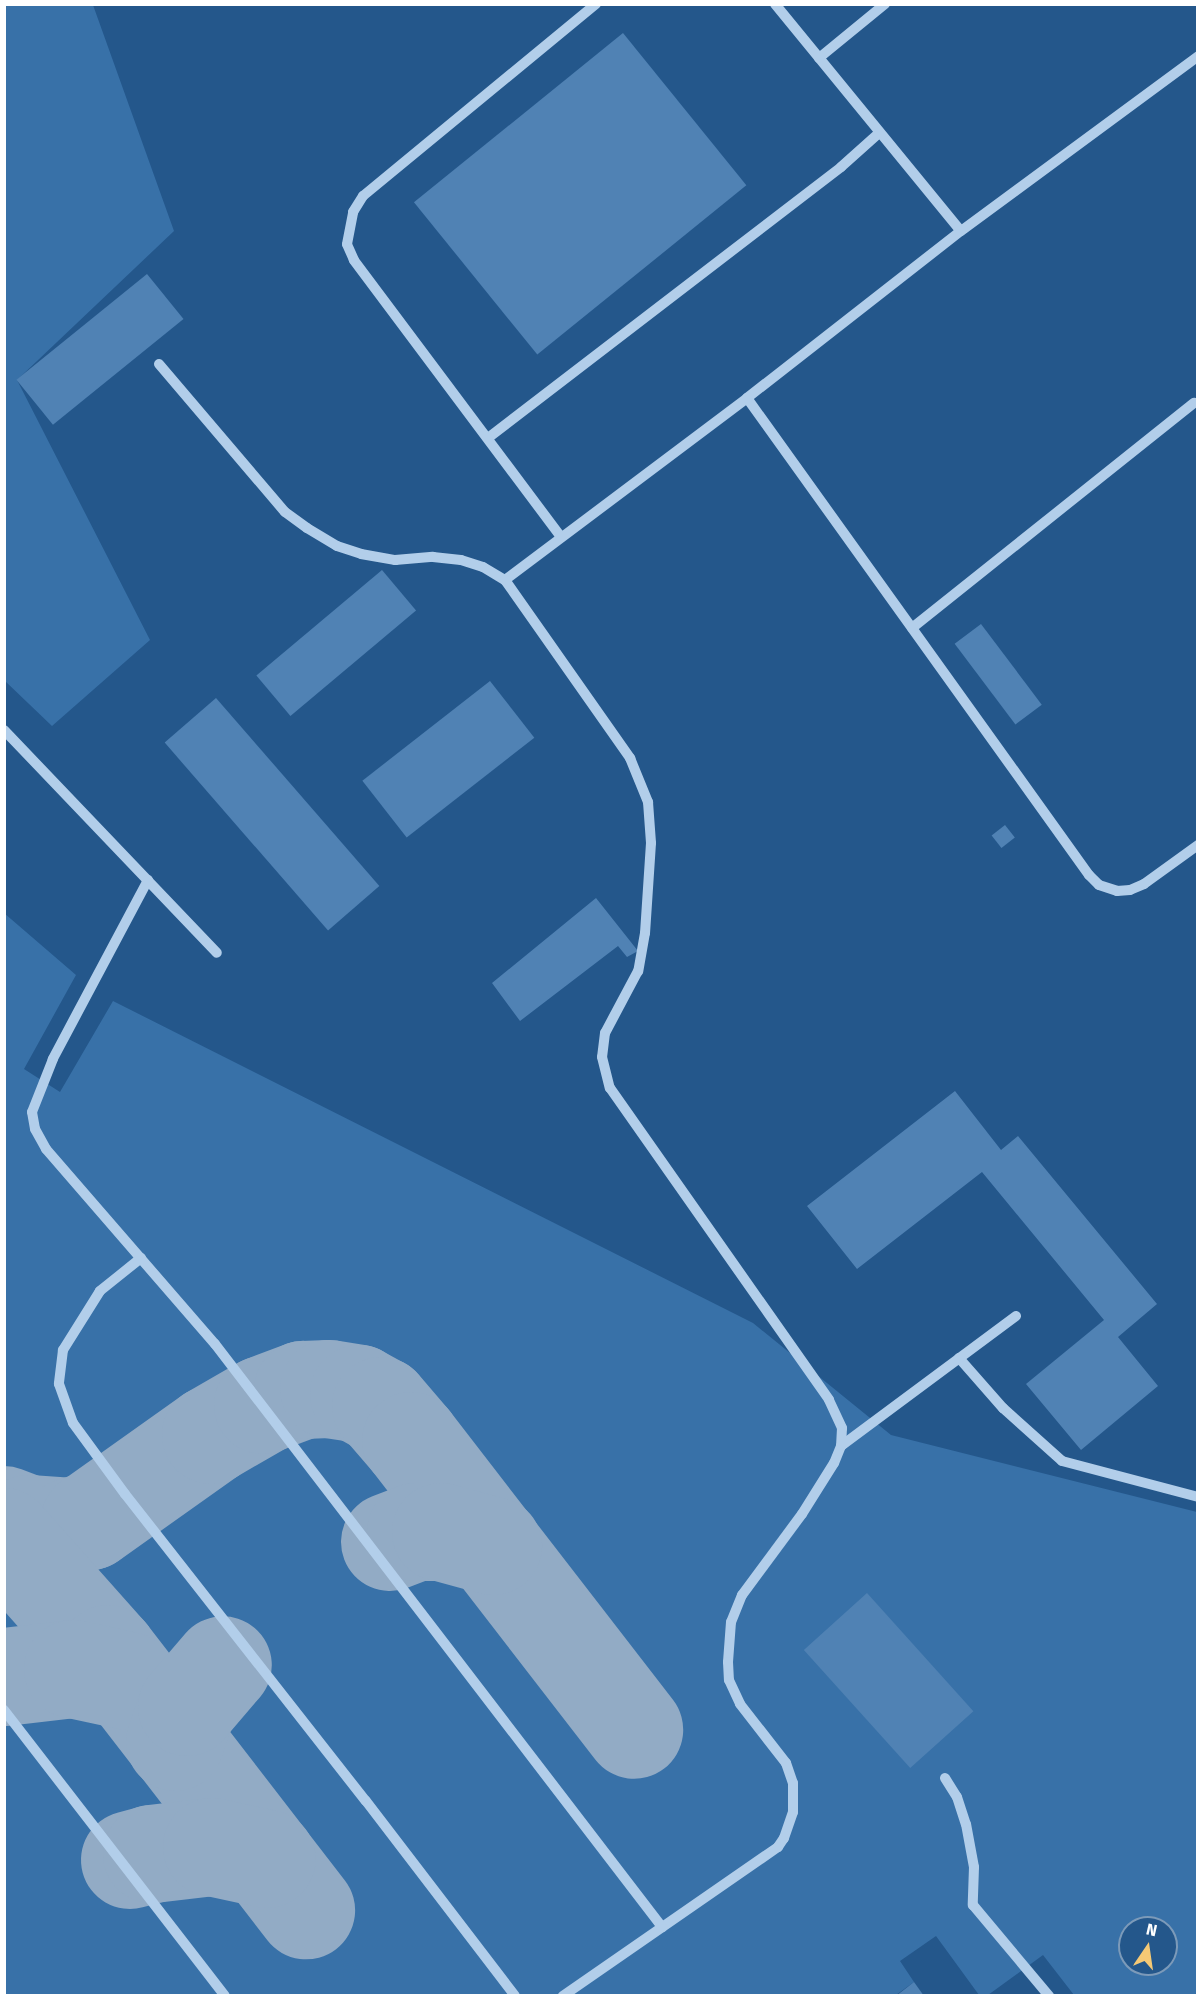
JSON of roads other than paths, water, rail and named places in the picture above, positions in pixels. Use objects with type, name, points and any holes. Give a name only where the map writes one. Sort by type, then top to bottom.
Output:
[{"type":"lane","points":[[561,537],[354,260],[347,244],[353,212],[363,196],[596,4]]},
{"type":"lane","points":[[775,4],[961,231]]},
{"type":"lane","points":[[819,58],[885,4]]},
{"type":"lane","points":[[505,580],[747,399],[961,231],[1197,56]]},
{"type":"lane","points":[[488,438],[841,167],[879,133]]},
{"type":"lane","points":[[159,364],[285,512],[307,528],[337,546],[361,554],[395,560],[433,557],[461,560],[483,567],[505,580],[630,758],[648,802],[651,843],[644,944],[638,971],[605,1033],[602,1057],[610,1088],[829,1400],[843,1428],[841,1446],[815,1495],[742,1594],[731,1622],[728,1652],[729,1680],[740,1704],[786,1763],[793,1783],[794,1799],[788,1828],[778,1847],[563,1995]]},
{"type":"lane","points":[[747,399],[1089,875],[1099,885],[1117,891],[1130,890],[1144,884],[1197,845]]},
{"type":"lane","points":[[912,628],[1194,403]]},
{"type":"lane","points":[[4,730],[217,953]]},
{"type":"lane","points":[[148,880],[69,1023],[32,1112],[35,1129],[46,1149],[236,1370],[662,1927]]},
{"type":"lane","points":[[141,1258],[100,1291],[63,1350],[59,1384],[73,1423],[124,1494],[373,1810],[515,1995]]},
{"type":"lane","points":[[841,1446],[1016,1316]]},
{"type":"lane","points":[[959,1358],[1003,1408],[1062,1461],[1197,1497]]},
{"type":"lane","points":[[4,1710],[225,1995]]},
{"type":"lane","points":[[945,1778],[957,1797],[966,1824],[974,1867],[973,1905],[1049,1995]]}]
